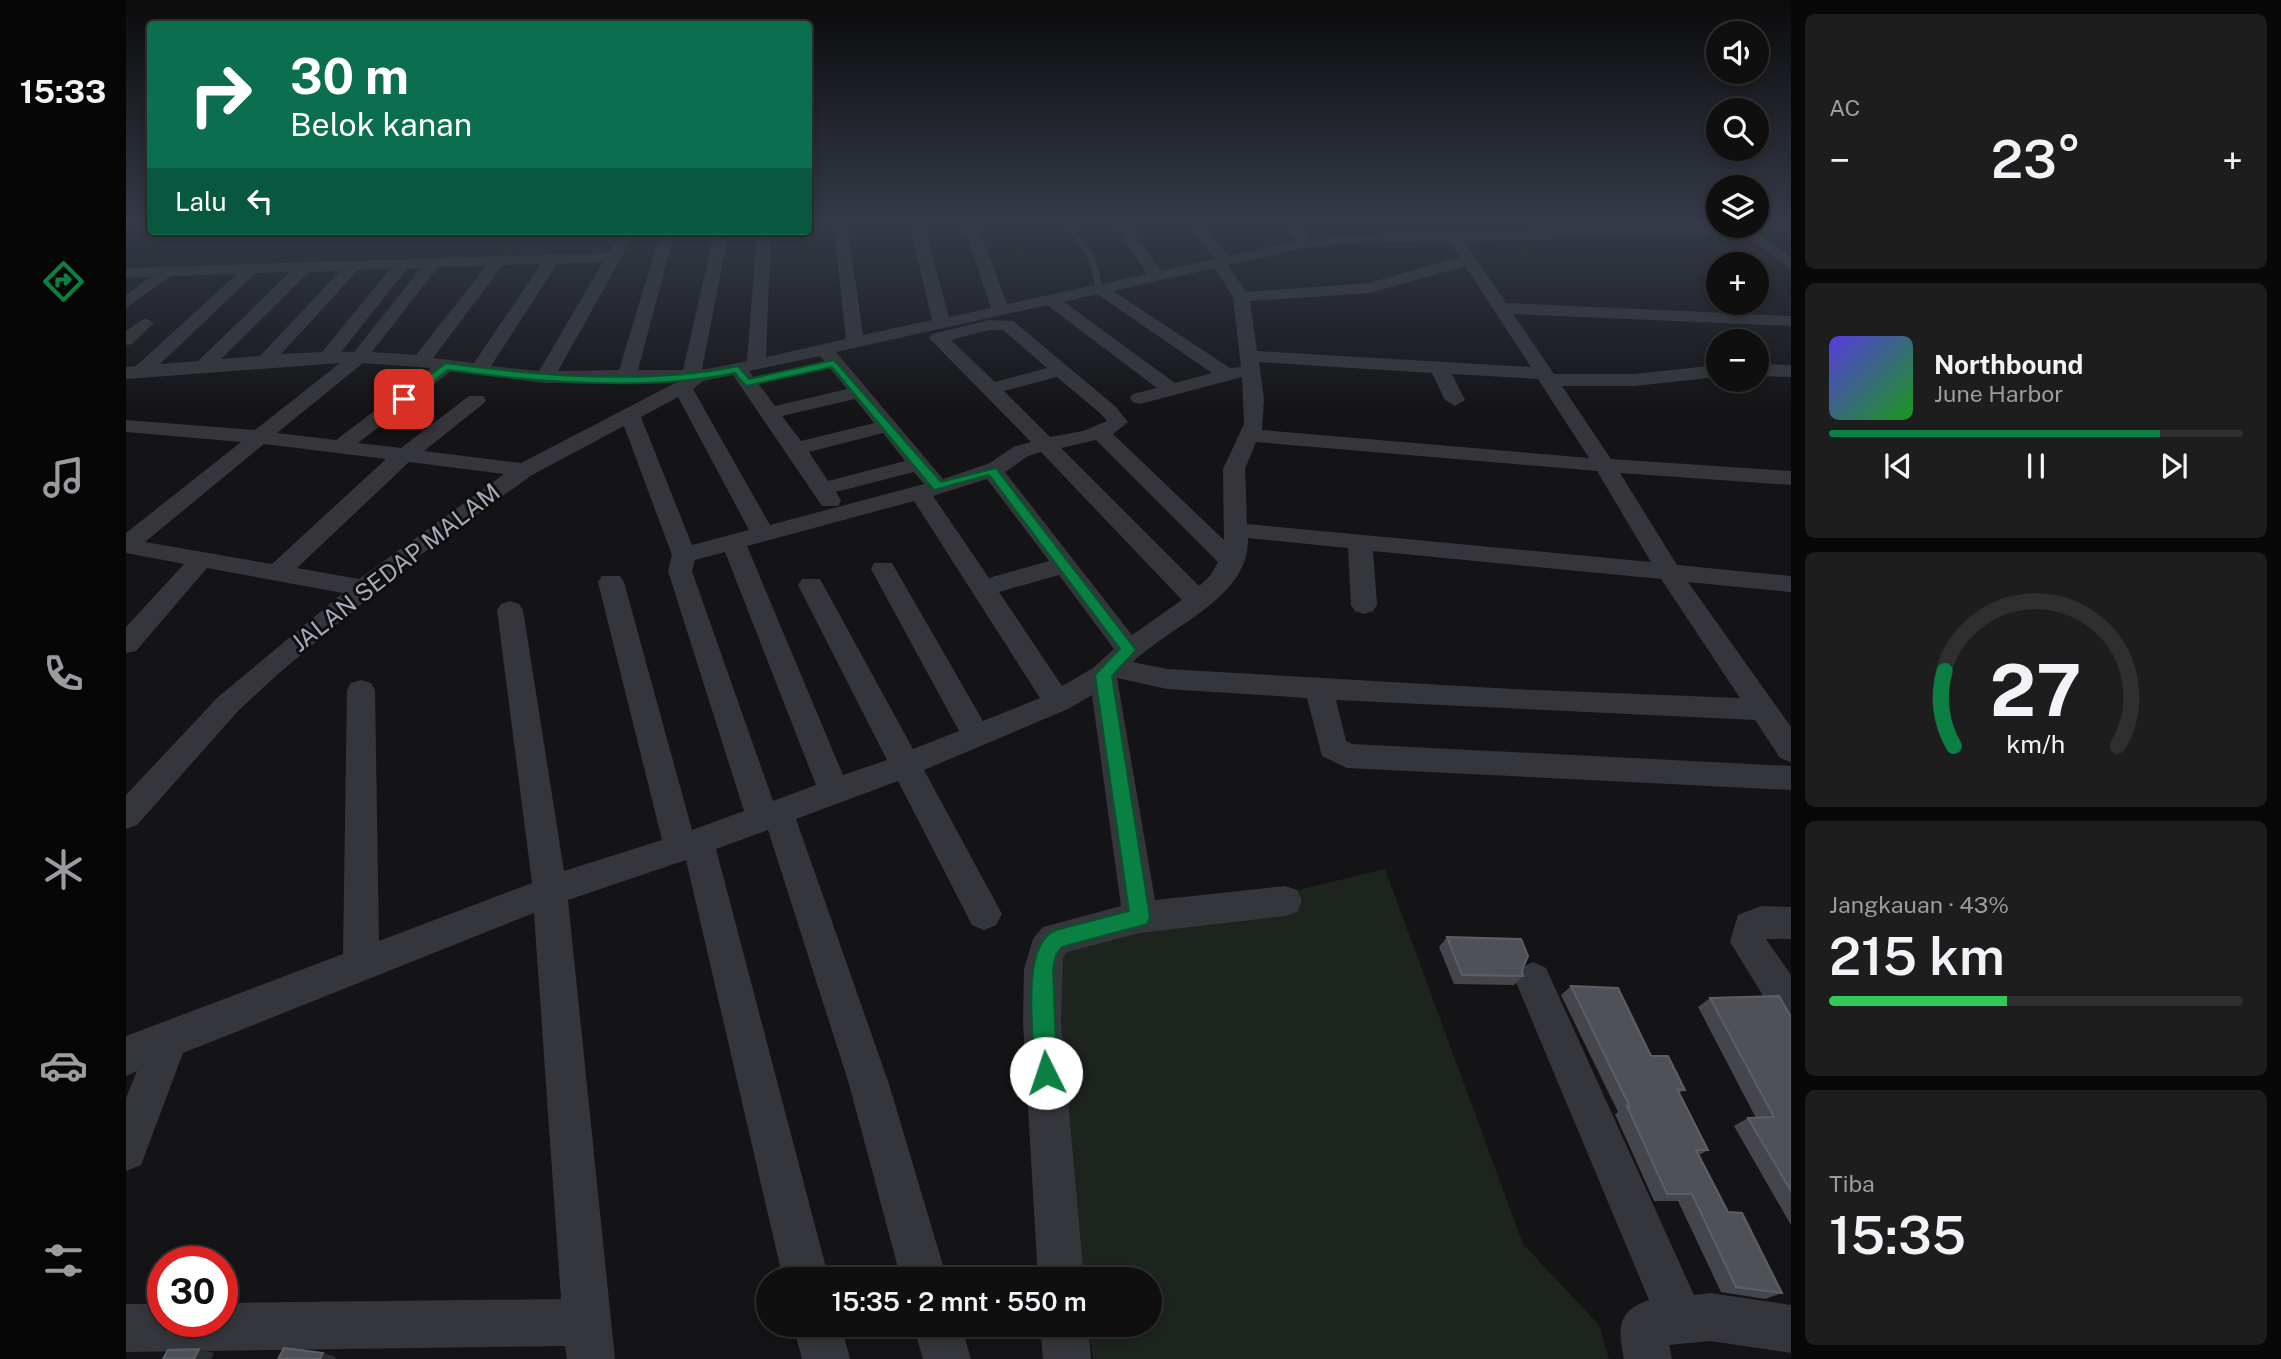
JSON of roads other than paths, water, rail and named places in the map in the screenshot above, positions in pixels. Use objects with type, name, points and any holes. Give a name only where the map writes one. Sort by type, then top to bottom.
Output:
[{"type":"street","points":[[126,303],[149,285]]},
{"type":"street","points":[[184,291],[190,285]]},
{"type":"street","points":[[134,373],[233,285]]},
{"type":"street","points":[[201,368],[286,285]]},
{"type":"street","points":[[263,363],[335,285]]},
{"type":"street","points":[[325,360],[385,285]]},
{"type":"street","points":[[129,550],[260,437],[359,357],[415,285]]},
{"type":"street","points":[[421,361],[479,285]]},
{"type":"street","points":[[478,371],[535,285]]},
{"type":"street","points":[[545,377],[599,285]]},
{"type":"street","points":[[626,378],[652,285]]},
{"type":"street","points":[[711,285],[693,379],[763,534]]},
{"type":"street","points":[[757,285],[747,372],[769,413],[827,495],[918,464]]},
{"type":"street","points":[[848,285],[855,343]]},
{"type":"street","points":[[940,285],[955,325]]},
{"type":"street","points":[[992,285],[1001,312]]},
{"type":"street","points":[[134,373],[359,357],[421,361],[478,371],[545,377],[693,379],[747,372],[829,356],[855,343],[955,325],[1119,285]]},
{"type":"street","points":[[126,1056],[550,891],[689,845],[904,766],[1058,702],[1115,664],[1198,601],[1220,581],[1232,562],[1237,530],[1234,469],[1254,424],[1243,367],[1241,297],[1235,285]]},
{"type":"street","points":[[1241,297],[1379,285]]},
{"type":"street","points":[[1485,285],[1547,377],[1670,574],[1791,750]]},
{"type":"street","points":[[1100,289],[1243,367]]},
{"type":"street","points":[[1052,301],[1172,390]]},
{"type":"street","points":[[1500,308],[1791,321]]},
{"type":"street","points":[[126,340],[145,323]]},
{"type":"street","points":[[684,555],[929,490],[992,470],[1012,461],[1024,450],[1048,445],[1098,432],[1114,426],[1116,417],[1007,325],[955,325],[938,340],[1048,445],[1198,601]]},
{"type":"street","points":[[829,356],[918,464],[929,490],[985,589],[1058,702]]},
{"type":"street","points":[[340,447],[446,366]]},
{"type":"street","points":[[1140,398],[1243,367],[1440,369],[1634,380],[1706,372]]},
{"type":"street","points":[[1440,369],[1455,400]]},
{"type":"street","points":[[991,389],[1060,370]]},
{"type":"street","points":[[1769,371],[1788,373]]},
{"type":"street","name":"JALAN SEDAP MALAM","points":[[126,815],[228,704],[363,588],[468,506],[524,470],[693,379]]},
{"type":"street","points":[[769,413],[859,392]]},
{"type":"street","points":[[277,573],[405,455],[476,400]]},
{"type":"street","points":[[629,414],[684,555],[680,571],[869,1084],[921,1267]]},
{"type":"street","points":[[126,426],[260,437],[524,470]]},
{"type":"street","points":[[796,449],[887,426]]},
{"type":"street","points":[[1098,432],[1232,562]]},
{"type":"street","points":[[1249,435],[1604,466],[1791,478]]},
{"type":"street","points":[[992,470],[1064,565],[1115,664],[1140,917]]},
{"type":"street","points":[[1237,530],[1791,584]]},
{"type":"street","points":[[733,542],[834,790]]},
{"type":"street","points":[[1360,542],[1364,605]]},
{"type":"street","points":[[129,550],[363,588]]},
{"type":"street","points":[[126,644],[201,560]]},
{"type":"street","points":[[985,589],[1064,565]]},
{"type":"street","points":[[883,569],[976,734]]},
{"type":"street","points":[[611,582],[689,845],[803,1267]]},
{"type":"street","points":[[811,585],[984,914]]},
{"type":"street","points":[[126,1328],[588,1340],[550,891],[510,610]]},
{"type":"street","points":[[1115,664],[1167,679],[1513,701],[1765,710]]},
{"type":"street","points":[[1319,688],[1333,748],[1347,756],[1791,778]]},
{"type":"street","points":[[361,690],[361,964]]},
{"type":"street","points":[[1060,1267],[1042,1022],[1042,969],[1046,951],[1056,939],[1140,917],[1285,901]]},
{"type":"street","points":[[1791,923],[1761,922],[1751,926],[1748,942],[1791,1007]]},
{"type":"street","points":[[1533,980],[1681,1321]]},
{"type":"street","points":[[126,1150],[169,1039]]},
{"type":"street","points":[[1648,1359],[1642,1332],[1647,1325],[1710,1317],[1791,1329]]},
{"type":"street","points":[[820,1337],[826,1359]]},
{"type":"street","points":[[941,1337],[947,1359]]},
{"type":"street","points":[[1065,1337],[1066,1359]]}]
